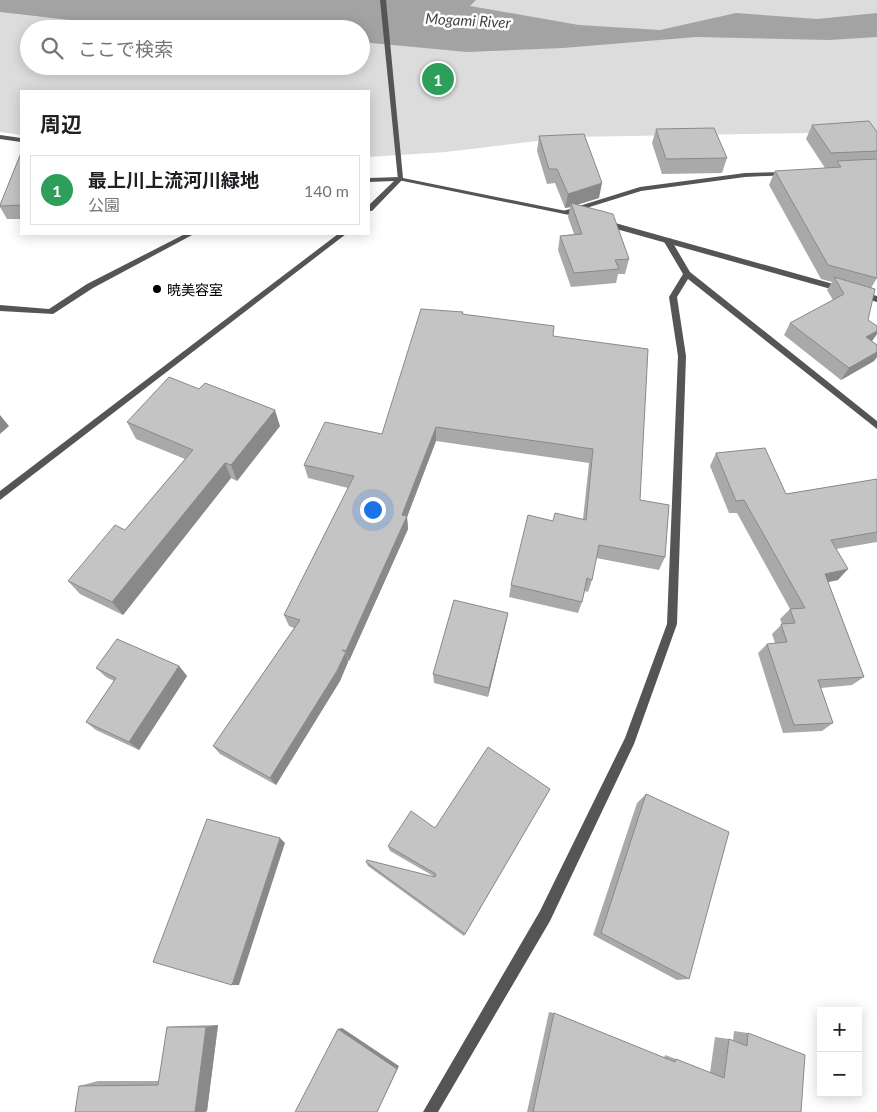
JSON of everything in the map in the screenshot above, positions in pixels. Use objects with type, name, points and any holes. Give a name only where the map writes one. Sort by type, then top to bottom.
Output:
[{"type":"street","points":[[383,0],[400,179]]},
{"type":"street","points":[[0,137],[20,140]]},
{"type":"street","points":[[564,212],[640,189],[745,175],[794,173]]},
{"type":"street","points":[[370,208],[400,179]]},
{"type":"street","points":[[370,180],[400,179],[592,219]]},
{"type":"street","points":[[601,222],[877,298]]},
{"type":"street","points":[[0,308],[50,312],[90,286],[188,235]]},
{"type":"street","points":[[0,496],[341,235]]},
{"type":"street","points":[[666,240],[687,274],[877,426]]},
{"type":"street","points":[[430,1112],[544,916],[630,740],[672,624],[682,356],[673,297],[687,274]]},
{"type":"shaded area","points":[[0,0],[877,0],[877,132],[570,137],[446,152],[370,157],[370,90],[20,90],[20,135],[0,132]]},
{"type":"water","name":"Mogami River","points":[[0,0],[476,0],[470,6],[579,25],[660,30],[736,13],[817,19],[877,13],[877,37],[829,40],[696,37],[563,48],[467,52],[370,43],[370,20],[70,20],[0,12]]},
{"type":"building","points":[[869,121],[877,132],[877,151],[831,153],[812,125]]},
{"type":"building","points":[[714,128],[727,158],[666,159],[656,129]]},
{"type":"building","points":[[584,134],[602,183],[568,194],[557,169],[549,169],[539,136]]},
{"type":"building","points":[[20,155],[20,205],[0,205]]},
{"type":"building","points":[[877,159],[877,278],[828,265],[775,171],[841,167],[837,161]]},
{"type":"building","points":[[571,203],[613,214],[629,259],[615,260],[619,269],[574,273],[560,236],[582,234]]},
{"type":"building","points":[[834,277],[875,289],[868,320],[877,326],[877,331],[866,337],[877,345],[877,352],[849,368],[790,323],[844,294]]},
{"type":"building","points":[[421,309],[463,312],[462,314],[554,326],[553,336],[648,349],[640,500],[669,505],[665,557],[599,545],[592,580],[587,578],[582,602],[511,585],[528,515],[553,521],[555,513],[586,520],[593,449],[436,427],[402,515],[407,516],[346,651],[342,650],[346,652],[337,671],[270,778],[213,746],[300,620],[284,615],[354,476],[304,465],[325,422],[382,434]]},
{"type":"building","points":[[169,377],[199,389],[205,383],[275,410],[231,465],[225,463],[112,602],[68,581],[115,525],[125,530],[193,450],[127,422]]},
{"type":"building","points":[[765,448],[786,494],[877,479],[877,532],[831,540],[848,569],[825,574],[864,677],[818,680],[833,723],[794,725],[767,644],[787,642],[781,624],[795,623],[790,609],[805,608],[744,500],[736,501],[716,453]]},
{"type":"building","points":[[454,600],[508,613],[489,688],[433,674]]},
{"type":"building","points":[[117,639],[179,666],[129,742],[86,722],[116,678],[96,668]]},
{"type":"building","points":[[488,747],[550,789],[465,934],[366,862],[367,860],[435,877],[436,874],[388,846],[411,811],[435,828]]},
{"type":"building","points":[[646,794],[729,832],[689,979],[601,933]]},
{"type":"building","points":[[207,819],[280,838],[232,985],[153,962]]},
{"type":"building","points":[[554,1013],[675,1062],[676,1059],[724,1078],[729,1039],[747,1046],[748,1033],[805,1055],[801,1112],[533,1112]]},
{"type":"building","points":[[167,1027],[206,1027],[195,1112],[75,1112],[79,1086],[158,1085]]},
{"type":"building","points":[[338,1029],[397,1069],[377,1112],[295,1112]]},
{"type":"place","name":"最上川上流河川緑地","points":[[438,79]]},
{"type":"place","name":"暁美容室","points":[[157,289]]}]
